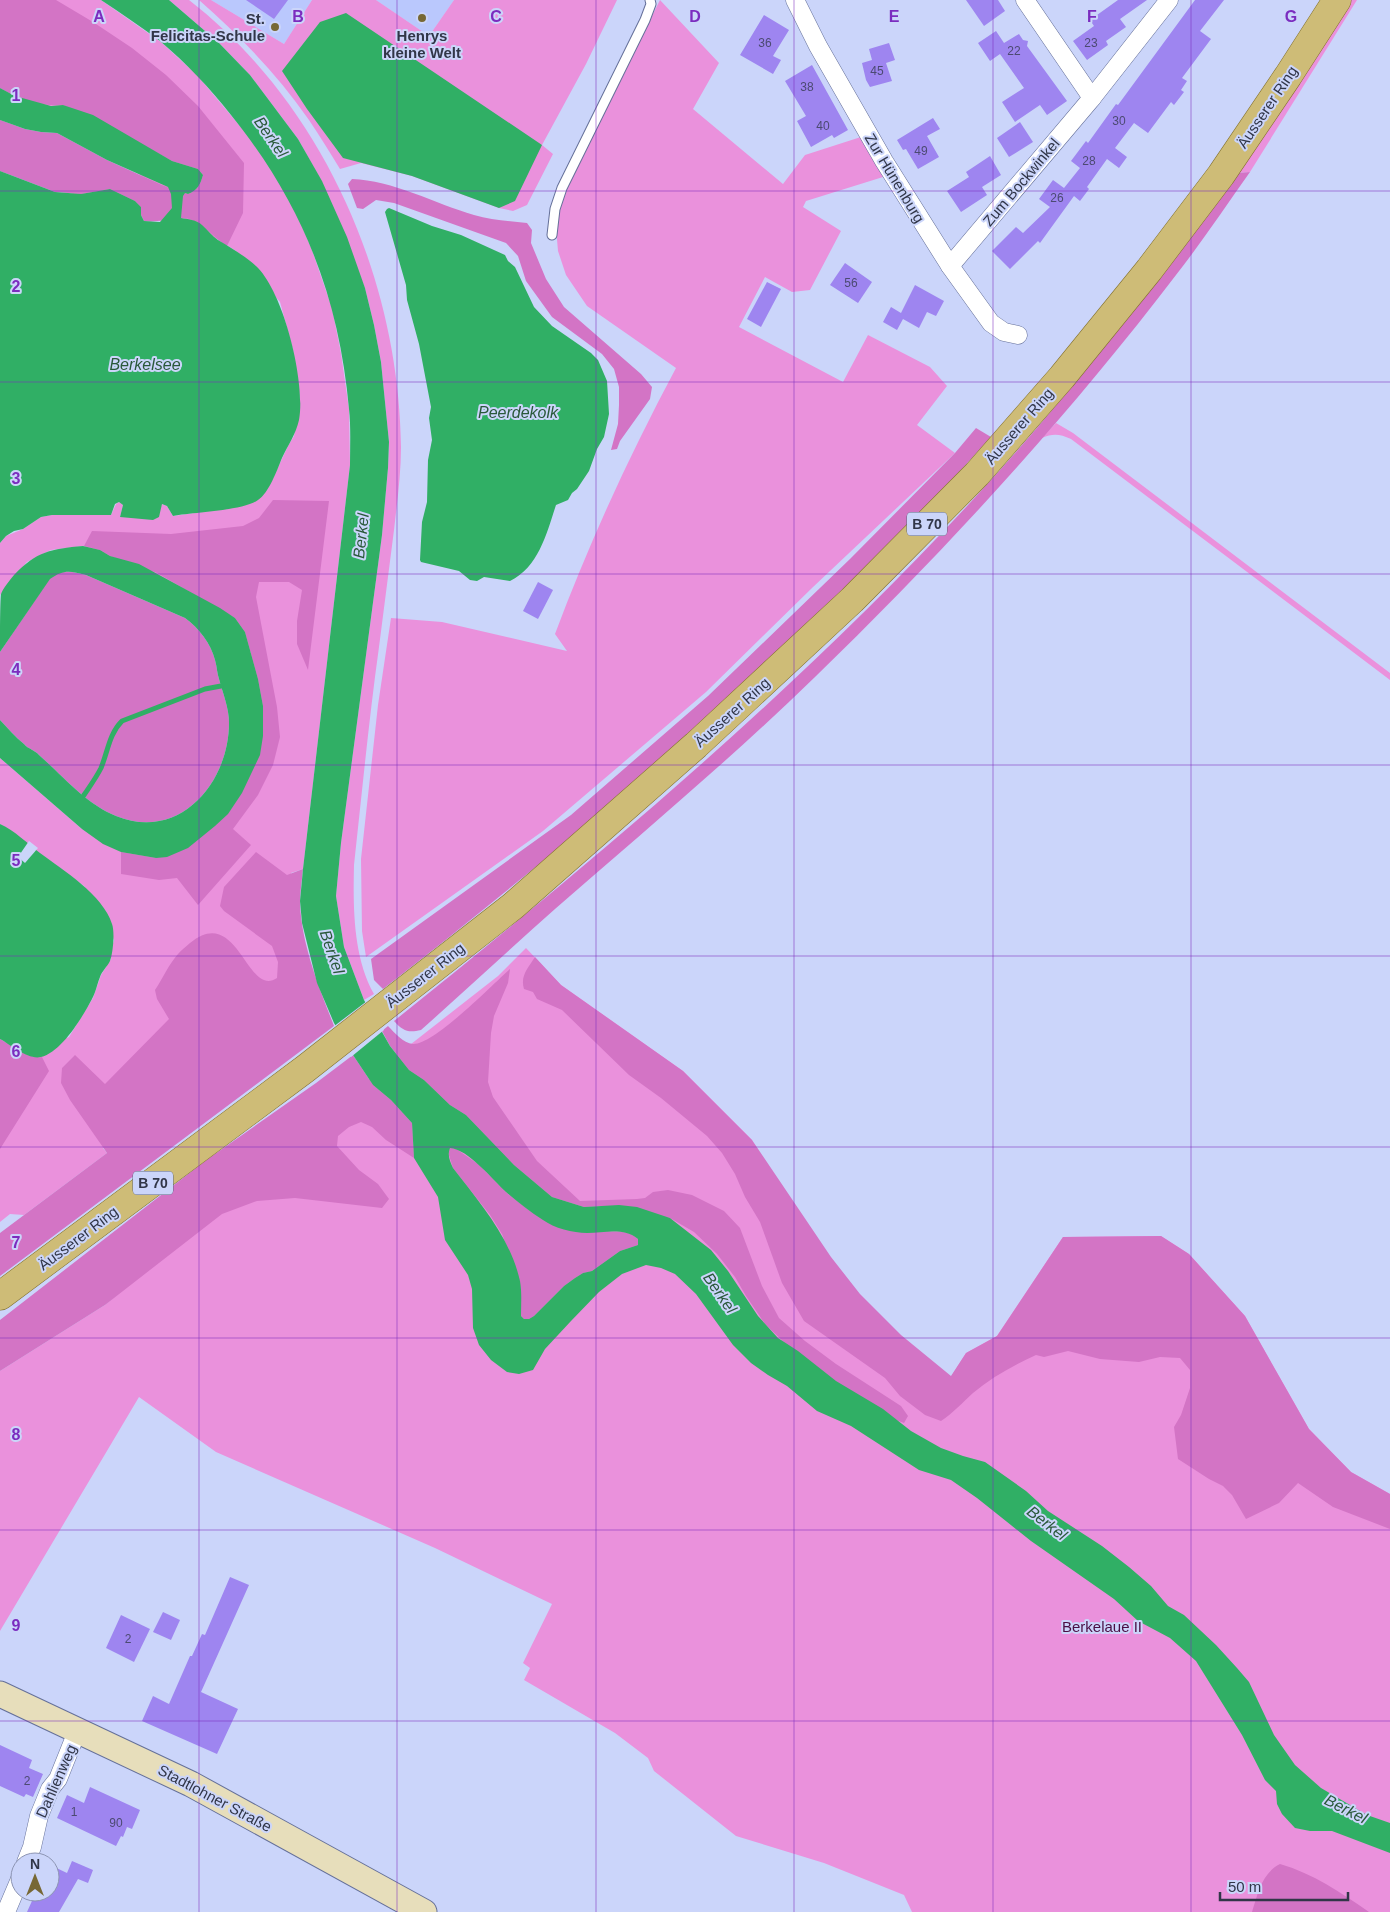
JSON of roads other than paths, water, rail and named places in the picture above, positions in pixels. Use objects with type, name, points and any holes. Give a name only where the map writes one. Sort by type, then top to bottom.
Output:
[{"type":"main road","name":"Äusserer Ring","points":[[0,1296],[306,1069],[513,906],[717,726],[852,600],[977,474],[1062,377],[1209,191],[1288,76],[1337,0]]},
{"type":"street","name":"Zur Hünenburg","points":[[794,0],[884,161],[950,266],[992,323],[1004,332],[1018,335]]},
{"type":"street","points":[[1025,0],[1092,98]]},
{"type":"street","name":"Zum Bockwinkel","points":[[950,266],[1092,98],[1169,0]]},
{"type":"street","name":"Stadtlohner Straße","points":[[0,1694],[78,1729],[191,1784],[424,1912]]},
{"type":"street","name":"Dahlienweg","points":[[30,1852],[38,1816],[50,1789],[58,1779],[78,1729]]},
{"type":"lane","points":[[552,235],[554,209],[562,188],[645,20],[651,4],[650,0]]},
{"type":"water","name":"Berkel","points":[[101,0],[169,0],[219,43],[250,75],[298,139],[322,181],[347,237],[365,288],[381,362],[389,442],[388,468],[382,535],[341,843],[336,896],[344,947],[364,1000],[390,1046],[409,1070],[424,1080],[450,1105],[466,1115],[514,1165],[552,1197],[584,1207],[619,1205],[637,1207],[670,1218],[711,1250],[728,1271],[758,1316],[778,1338],[836,1381],[883,1409],[911,1431],[941,1448],[985,1462],[1026,1491],[1048,1511],[1102,1546],[1129,1567],[1151,1586],[1168,1606],[1184,1615],[1216,1645],[1249,1682],[1274,1735],[1295,1765],[1321,1788],[1367,1815],[1390,1823],[1390,1853],[1332,1831],[1310,1831],[1295,1828],[1282,1814],[1277,1804],[1276,1791],[1265,1780],[1242,1735],[1196,1661],[1170,1638],[1138,1621],[1114,1599],[1031,1541],[951,1480],[919,1470],[851,1426],[817,1411],[787,1386],[751,1363],[733,1345],[696,1294],[675,1274],[661,1268],[646,1265],[622,1274],[599,1292],[545,1349],[533,1370],[519,1374],[507,1372],[491,1360],[479,1345],[473,1328],[472,1289],[468,1275],[445,1240],[438,1197],[414,1158],[412,1123],[391,1100],[373,1085],[334,1023],[317,983],[302,923],[300,901],[303,869],[350,465],[350,416],[344,368],[326,290],[313,253],[297,217],[278,182],[256,148],[231,115],[170,49]],"holes":[[[450,1148],[472,1159],[506,1192],[547,1223],[564,1230],[576,1232],[627,1233],[638,1239],[638,1245],[620,1251],[592,1271],[583,1273],[575,1278],[564,1286],[534,1316],[524,1319],[521,1316],[521,1285],[515,1265],[502,1235],[453,1168],[449,1158],[449,1151]]]},
{"type":"water","points":[[346,13],[542,145],[515,201],[499,208],[412,176],[343,158],[282,71],[320,22]]},
{"type":"water","name":"Berkelsee","points":[[0,88],[15,96],[51,106],[63,105],[93,115],[172,161],[198,169],[203,175],[196,189],[188,194],[185,193],[183,196],[181,218],[200,223],[216,238],[256,266],[276,296],[291,339],[296,362],[300,404],[298,425],[272,481],[266,492],[258,500],[242,507],[173,516],[167,506],[162,504],[159,517],[153,520],[120,517],[123,505],[119,502],[115,504],[111,515],[52,515],[41,517],[23,529],[14,531],[6,536],[0,543],[0,171],[55,192],[81,194],[110,189],[135,201],[141,207],[141,215],[144,221],[160,222],[172,208],[171,194],[168,187],[107,160],[57,133],[25,129],[0,120]]},
{"type":"water","name":"Peerdekolk","points":[[389,208],[432,226],[461,235],[505,255],[508,261],[515,267],[534,307],[552,326],[598,360],[607,381],[609,414],[604,437],[597,449],[589,471],[568,500],[556,505],[545,537],[535,558],[520,575],[510,581],[484,577],[477,581],[470,580],[459,571],[421,562],[420,560],[422,522],[427,502],[428,460],[432,440],[429,418],[431,407],[419,344],[407,300],[406,285],[385,212]]},
{"type":"water","points":[[83,546],[139,564],[235,618],[245,632],[258,679],[263,706],[263,736],[260,755],[242,793],[228,814],[215,826],[188,848],[167,857],[156,858],[121,852],[103,844],[82,829],[0,758],[0,720],[26,746],[37,753],[85,797],[105,811],[139,822],[160,821],[179,814],[196,802],[210,786],[220,766],[227,745],[229,717],[227,706],[211,648],[200,631],[185,618],[86,575],[63,572],[50,579],[0,652],[0,613],[3,589],[22,567],[38,556],[62,548]]},
{"type":"water","points":[[0,824],[71,875],[91,893],[107,913],[113,928],[110,961],[101,975],[95,994],[64,1041],[49,1054],[41,1057],[25,1054],[0,1039]]},
{"type":"waterway","points":[[84,795],[101,768],[111,737],[122,721],[205,689],[221,686]]},
{"type":"place","name":"Henrys kleine Welt","points":[[422,18]]},
{"type":"place","name":"St. Felicitas-Schule","points":[[275,27]]},
{"type":"park label","name":"Berkelaue II","points":[[1102,1626]]}]
